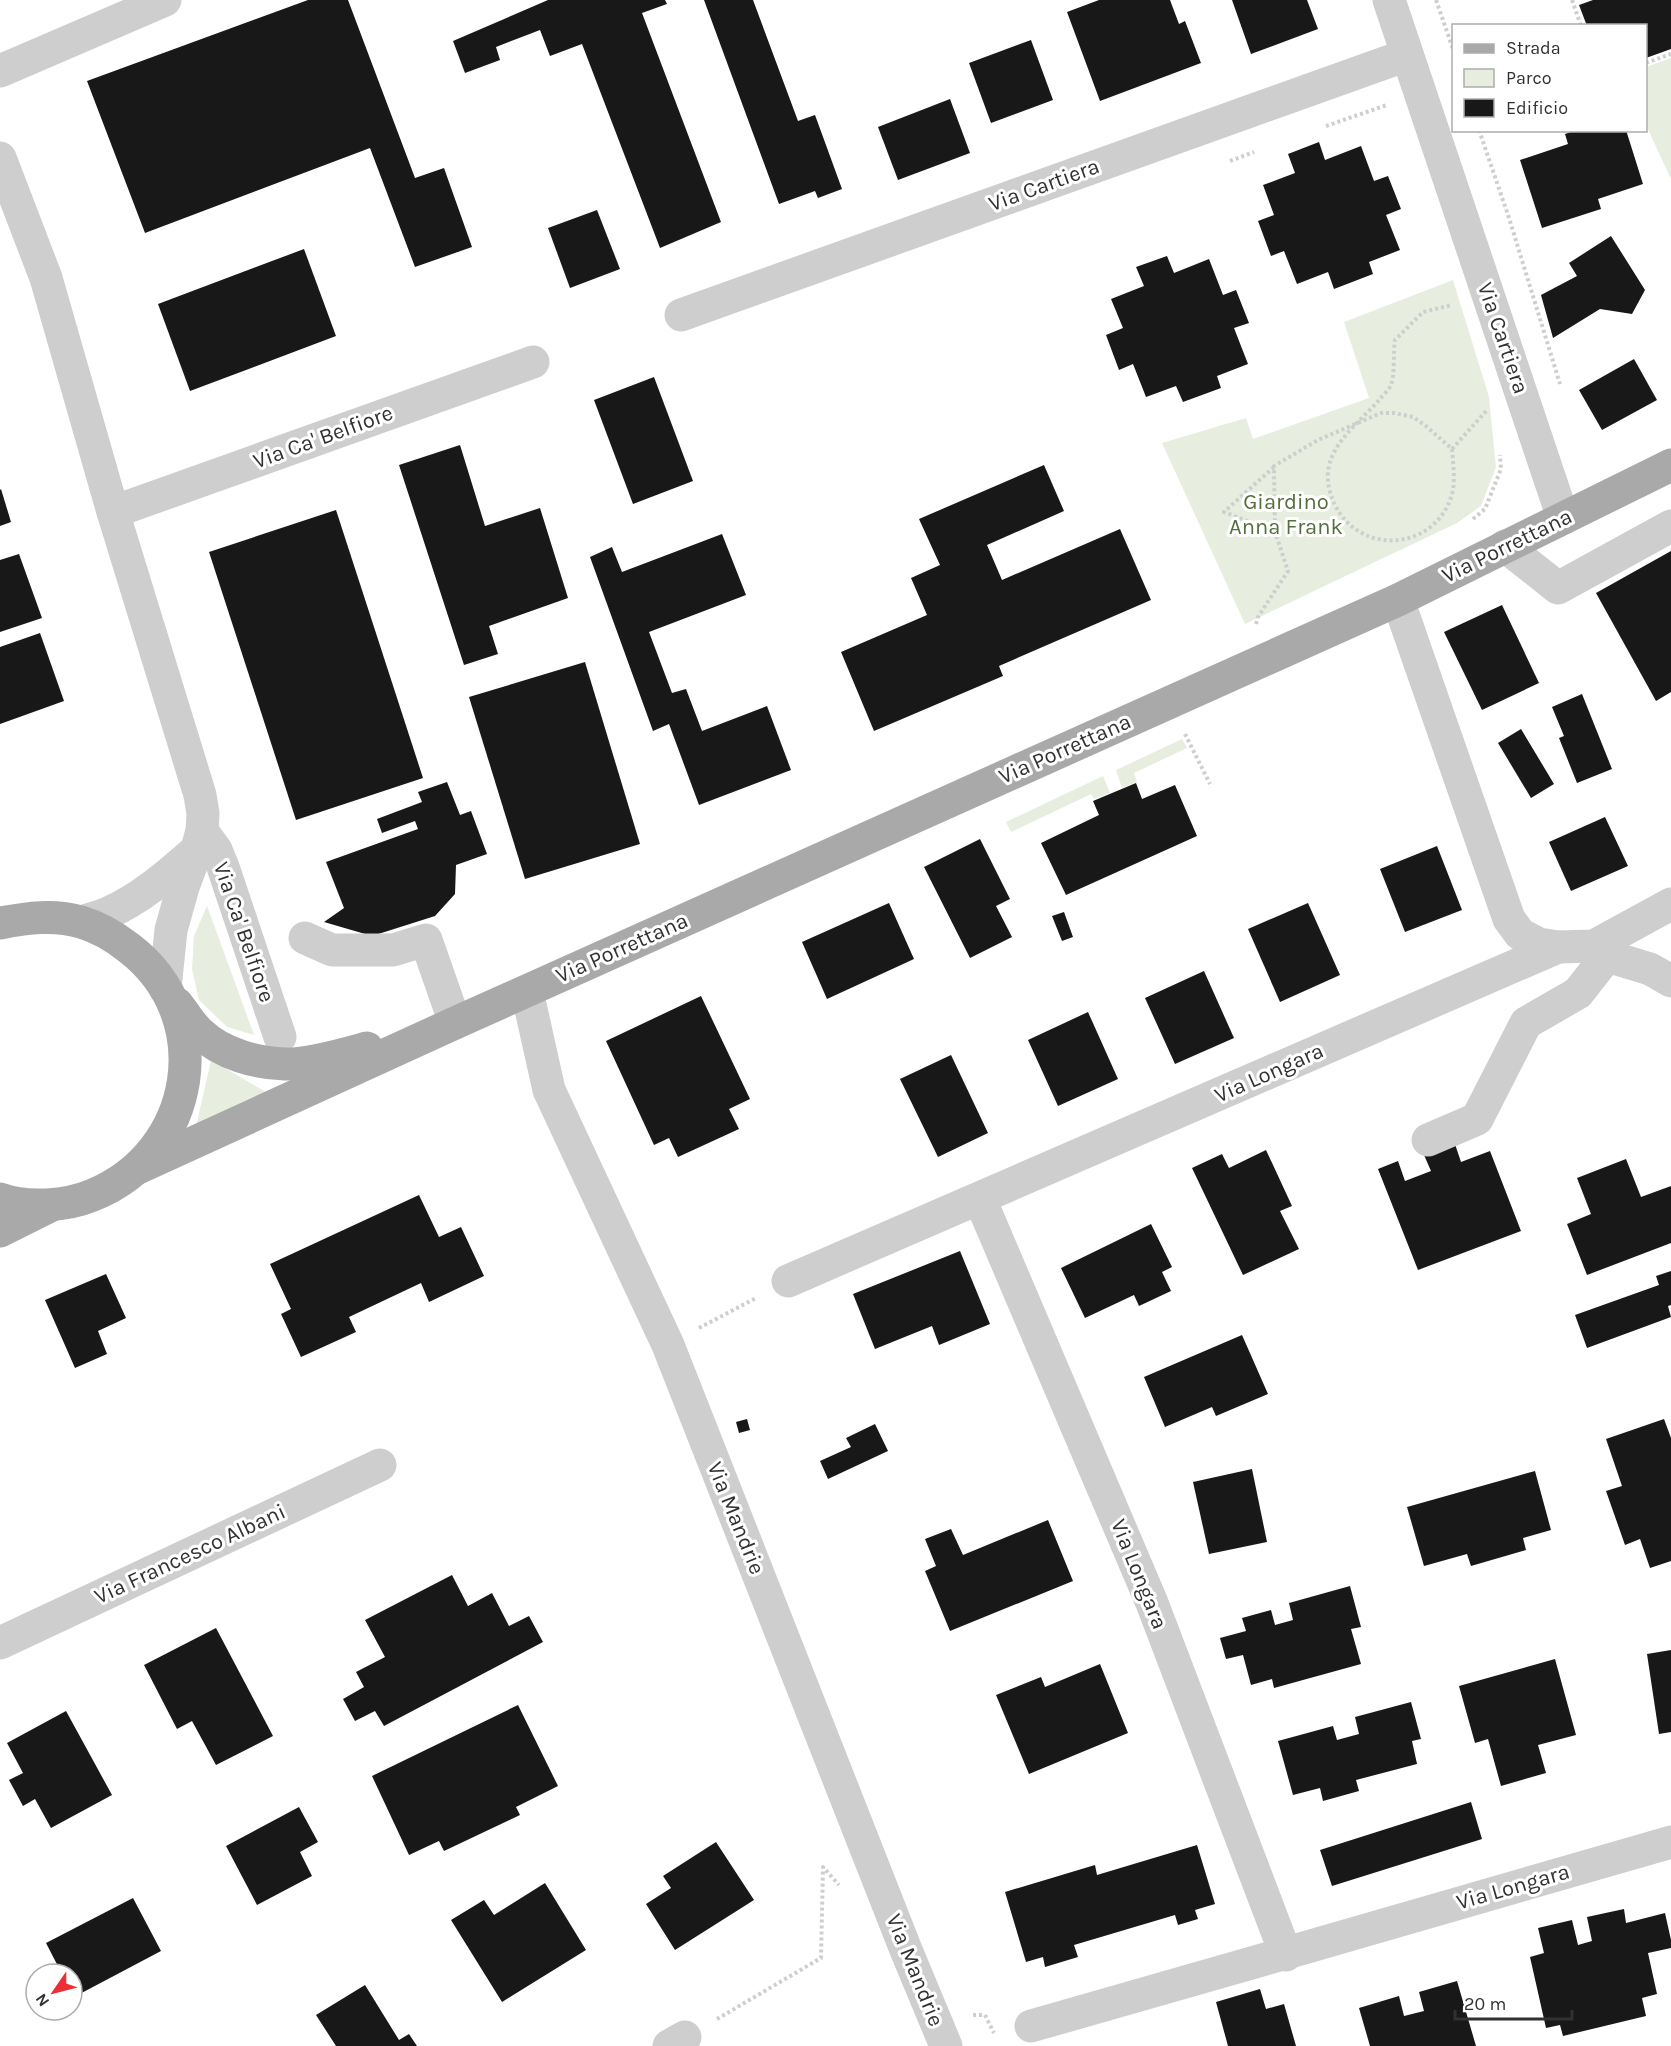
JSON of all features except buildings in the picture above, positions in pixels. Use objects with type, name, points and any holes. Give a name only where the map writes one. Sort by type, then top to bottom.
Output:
[{"type":"main road","name":"Via Porrettana","points":[[138,1168],[455,1023],[1398,600],[1671,465]]},
{"type":"main road","points":[[0,923],[38,916],[81,922],[114,937],[143,959],[165,988],[177,1013],[184,1041],[185,1069],[181,1097],[172,1123],[157,1148],[138,1168],[112,1187],[82,1200],[50,1206],[0,1231]]},
{"type":"main road","name":"Via Porrettana","points":[[165,988],[200,1033],[223,1050],[244,1058],[286,1064],[338,1056],[455,1023]]},
{"type":"main road","points":[[0,1199],[8,1202],[50,1206]]},
{"type":"street","points":[[0,71],[165,0]]},
{"type":"street","name":"Via Cartiera","points":[[1389,0],[1563,518]]},
{"type":"street","name":"Via Cartiera","points":[[681,315],[1407,55]]},
{"type":"street","name":"Via Ca' Belfiore","points":[[0,158],[45,278],[113,512],[200,795],[203,814],[200,840],[171,930],[165,988]]},
{"type":"street","name":"Via Ca' Belfiore","points":[[113,512],[533,362]]},
{"type":"street","points":[[1505,546],[1558,588],[1671,526]]},
{"type":"street","name":"Via Longara","points":[[1398,600],[1509,919],[1520,934],[1539,944],[1601,951]]},
{"type":"street","name":"Via Ca' Belfiore","points":[[81,922],[108,913],[138,896],[174,870],[200,840]]},
{"type":"street","name":"Via Ca' Belfiore","points":[[200,840],[216,850],[223,867],[280,1037]]},
{"type":"street","points":[[1428,1140],[1477,1119],[1526,1023],[1578,993],[1601,951],[1671,904]]},
{"type":"street","points":[[305,938],[332,950],[393,950],[426,939],[455,1023]]},
{"type":"street","name":"Via Longara","points":[[788,1281],[1558,947]]},
{"type":"street","points":[[1601,951],[1660,975]]},
{"type":"street","name":"Via Mandrie","points":[[527,991],[549,1090],[668,1345],[946,2046]]},
{"type":"street","name":"Via Longara","points":[[980,1199],[1152,1603],[1286,1955]]},
{"type":"street","name":"Via Francesco Albani","points":[[0,1643],[380,1466]]},
{"type":"street","name":"Via Longara","points":[[1031,2026],[1286,1955],[1389,1922],[1671,1842]]},
{"type":"path","points":[[1436,0],[1452,46]]},
{"type":"path","points":[[1572,0],[1580,24]]},
{"type":"path","points":[[1647,63],[1671,54]]},
{"type":"path","points":[[1315,130],[1393,103]]},
{"type":"path","points":[[1480,132],[1509,218],[1561,388]]},
{"type":"path","points":[[1230,161],[1262,149]]},
{"type":"path","points":[[1460,303],[1423,312],[1395,340],[1391,387],[1341,440],[1333,453],[1328,473],[1330,494],[1339,512],[1353,528],[1371,537],[1391,541],[1411,538],[1430,528],[1445,512],[1453,488],[1452,449],[1489,408],[1497,405]]},
{"type":"path","points":[[1275,532],[1224,512],[1274,466],[1318,440],[1380,413],[1394,412],[1413,417],[1452,449]]},
{"type":"path","points":[[1468,523],[1485,510],[1501,469],[1500,448]]},
{"type":"path","points":[[1258,617],[1288,571],[1275,532],[1274,466]]},
{"type":"path","points":[[1256,626],[1267,621]]},
{"type":"path","points":[[1182,728],[1210,784]]},
{"type":"path","points":[[668,1345],[788,1281]]},
{"type":"path","points":[[677,2042],[821,1958]]},
{"type":"path","points":[[967,2015],[985,2015],[998,2039],[1031,2026]]},
{"type":"green space","points":[[1671,58],[1671,179],[1647,127],[1647,67]]},
{"type":"green space","name":"Giardino Anna Frank","points":[[1453,280],[1489,397],[1496,467],[1481,506],[1457,523],[1245,624],[1162,443],[1246,418],[1253,439],[1369,398],[1344,322]]},
{"type":"green space","points":[[1182,739],[1187,748],[1134,773],[1137,782],[1122,788],[1116,770]]},
{"type":"green space","points":[[1103,776],[1110,793],[1094,799],[1091,794],[1011,832],[1006,822]]},
{"type":"green space","points":[[207,906],[254,1035],[227,1027],[199,1000],[192,969],[194,936]]},
{"type":"green space","points":[[211,1060],[271,1095],[195,1131]]}]
